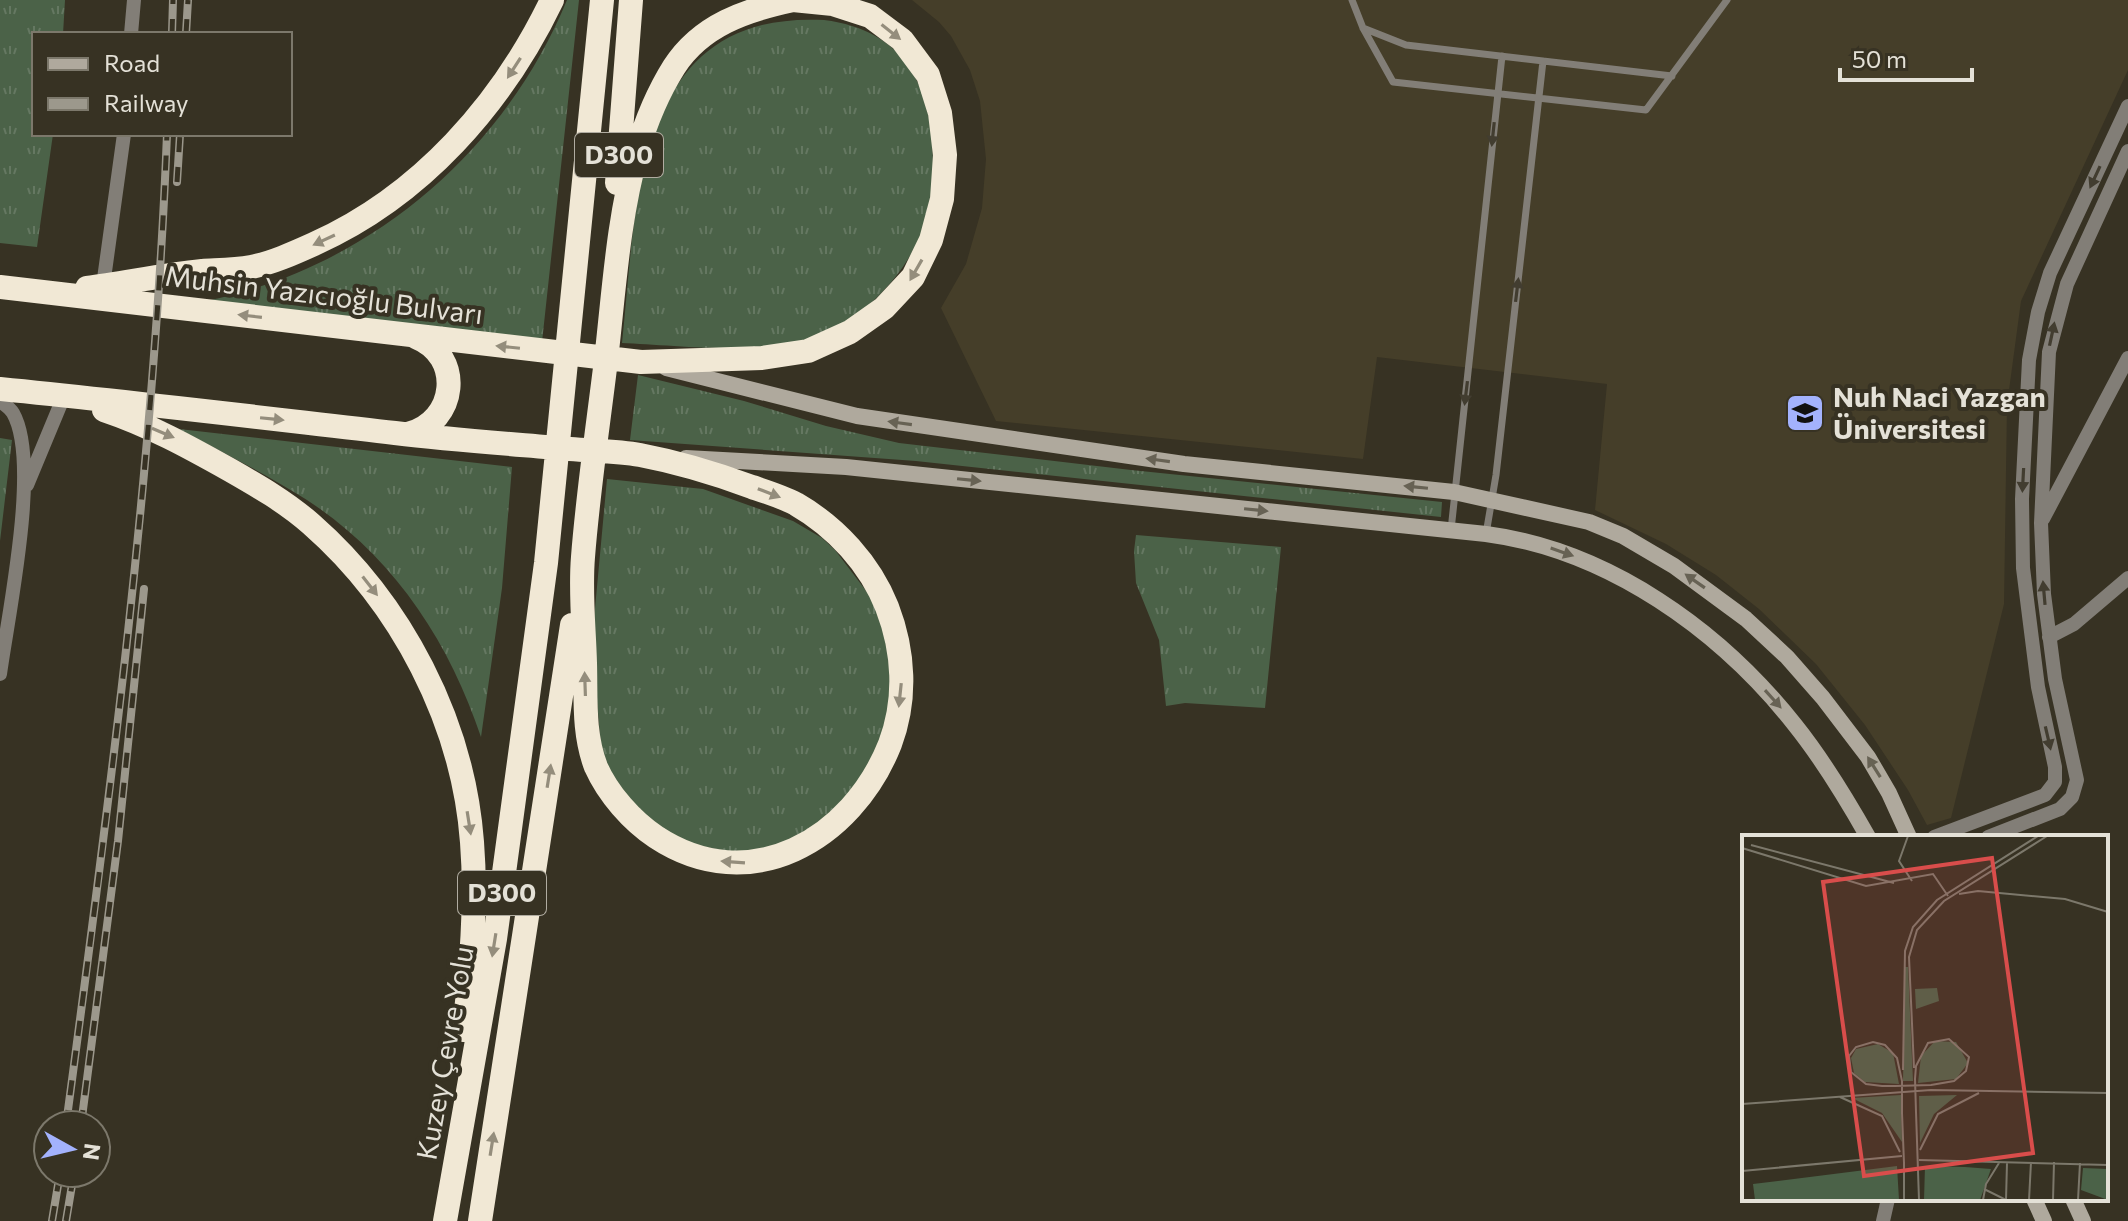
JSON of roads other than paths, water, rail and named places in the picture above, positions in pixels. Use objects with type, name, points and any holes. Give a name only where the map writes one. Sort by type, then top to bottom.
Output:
[{"type":"highway","points":[[53,293],[251,267],[293,254],[334,236],[419,178],[474,122],[537,33],[552,0]]},
{"type":"highway","name":"Kuzey Çevre Yolu","points":[[444,1221],[495,939],[546,563],[602,0]]},
{"type":"highway","name":"D300","points":[[582,564],[612,310],[617,178],[631,0]]},
{"type":"highway","name":"Muhsin Yazıcıoğlu Bulvarı","points":[[0,287],[641,362],[762,358],[808,351],[850,332],[884,308],[913,277],[931,240],[942,199],[945,155],[940,113],[928,75],[902,40],[870,16],[833,4],[793,0],[752,9],[713,27],[679,59],[651,106],[635,159],[612,310]]},
{"type":"highway","points":[[406,434],[434,421],[449,393],[448,372],[439,353],[412,336]]},
{"type":"highway","points":[[0,389],[406,434],[641,455],[731,479],[795,503],[845,541],[878,584],[898,634],[902,672],[891,741],[857,801],[809,845],[777,857],[744,864],[710,861],[675,850],[644,829],[618,801],[597,768],[587,731],[582,564]]},
{"type":"highway","points":[[64,396],[176,439],[270,493],[309,522],[370,585],[395,621],[437,700],[464,785],[472,840],[474,897],[473,954],[444,1221]]},
{"type":"highway","name":"Kuzey Çevre Yolu","points":[[480,1221],[582,564]]},
{"type":"street","points":[[131,32],[134,0]]},
{"type":"street","points":[[1939,835],[2045,795],[2055,782],[2055,767],[2031,647],[2023,568],[2022,499],[2029,360],[2038,312],[2050,273],[2128,106]]},
{"type":"street","points":[[103,286],[124,136]]},
{"type":"street","points":[[1993,835],[2060,809],[2076,789],[2077,771],[2065,726],[2049,637],[2041,523],[2047,374],[2053,329],[2067,284],[2128,151]]},
{"type":"street","points":[[2041,523],[2128,358]]},
{"type":"street","points":[[641,362],[857,416],[1184,464],[1454,492],[1578,519],[1623,536],[1674,566],[1746,619],[1805,678],[1859,744],[1889,793],[1908,835]]},
{"type":"street","points":[[25,489],[64,396]]},
{"type":"street","points":[[0,401],[12,411],[21,433],[25,489],[0,674]]},
{"type":"street","points":[[641,455],[846,467],[1451,530],[1533,543],[1596,566],[1650,596],[1708,637],[1760,685],[1795,724],[1829,771],[1867,835]]},
{"type":"street","points":[[2049,637],[2087,614],[2128,578]]},
{"type":"street","points":[[1883,1221],[1888,1201]]},
{"type":"street","points":[[2035,1201],[2044,1221]]},
{"type":"street","points":[[2074,1201],[2083,1221]]},
{"type":"lane","points":[[1352,0],[1363,28],[1393,82],[1646,110],[1727,0]]},
{"type":"lane","points":[[1363,28],[1406,45],[1672,76]]},
{"type":"lane","points":[[1451,530],[1502,56]]},
{"type":"lane","points":[[1486,534],[1493,500],[1543,61]]},
{"type":"railway","points":[[172,32],[173,0]]},
{"type":"railway","points":[[186,32],[188,0]]},
{"type":"railway","points":[[68,1109],[99,878],[141,507],[161,258],[167,136]]},
{"type":"railway","points":[[177,182],[180,136]]},
{"type":"railway","points":[[83,1109],[118,841],[144,589]]},
{"type":"railway","points":[[52,1221],[57,1189]]},
{"type":"railway","points":[[66,1221],[71,1189]]},
{"type":"place","name":"Nuh Naci Yazgan Üniversitesi","points":[[1805,413]]}]
